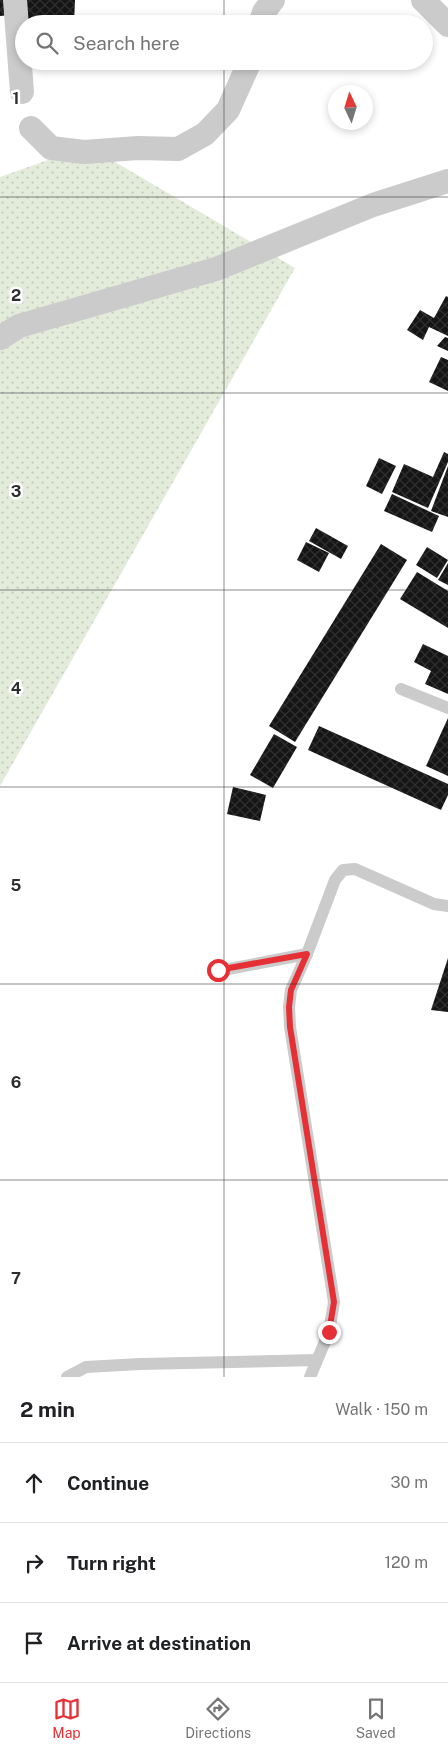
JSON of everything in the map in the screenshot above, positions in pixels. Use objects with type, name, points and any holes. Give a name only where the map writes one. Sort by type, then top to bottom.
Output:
[{"type":"street","points":[[15,0],[16,15]]},
{"type":"street","points":[[263,15],[273,0]]},
{"type":"street","points":[[423,0],[448,25]]},
{"type":"street","points":[[20,70],[22,92]]},
{"type":"street","points":[[30,128],[51,148],[84,152],[138,148],[178,149],[205,134],[228,110],[246,70]]},
{"type":"street","points":[[0,338],[19,326],[216,269],[373,205],[448,181]]},
{"type":"lane","points":[[401,689],[448,708]]},
{"type":"lane","points":[[310,1377],[329,1332],[334,1302],[292,1037],[289,1007],[291,990],[335,880],[343,870],[355,869],[434,904],[448,906]]},
{"type":"lane","points":[[218,970],[307,954]]},
{"type":"lane","points":[[67,1377],[86,1367],[317,1360]]},
{"type":"green space","points":[[88,146],[295,268],[0,786],[0,177]]},
{"type":"building","points":[[0,0],[10,0],[11,15],[0,16]]},
{"type":"building","points":[[19,0],[75,0],[74,15],[22,15]]},
{"type":"building","points":[[446,296],[448,297],[448,336],[429,327],[423,340],[407,330],[420,310],[434,318]]},
{"type":"building","points":[[445,337],[448,338],[448,351],[437,346]]},
{"type":"building","points":[[441,357],[448,360],[448,391],[429,382]]},
{"type":"building","points":[[444,452],[448,454],[448,462],[428,508],[392,492],[404,464],[433,477]]},
{"type":"building","points":[[379,458],[396,466],[382,494],[366,486]]},
{"type":"building","points":[[448,466],[448,517],[431,511]]},
{"type":"building","points":[[392,494],[439,516],[432,532],[384,511]]},
{"type":"building","points":[[316,528],[348,546],[341,559],[309,541]]},
{"type":"building","points":[[306,542],[329,553],[319,572],[297,560]]},
{"type":"building","points":[[381,544],[407,560],[295,742],[269,726]]},
{"type":"building","points":[[427,547],[448,560],[437,578],[416,565]]},
{"type":"building","points":[[448,563],[448,585],[438,580]]},
{"type":"building","points":[[417,572],[448,591],[448,628],[400,599]]},
{"type":"building","points":[[423,644],[448,656],[448,694],[425,684],[431,671],[414,662]]},
{"type":"building","points":[[448,718],[448,776],[426,766]]},
{"type":"building","points":[[319,726],[448,784],[448,795],[441,810],[308,750]]},
{"type":"building","points":[[274,734],[297,747],[273,788],[250,775]]},
{"type":"building","points":[[233,787],[266,795],[260,821],[227,814]]},
{"type":"building","points":[[448,958],[448,1012],[431,1010]]},
{"type":"route","points":[[218,970],[307,954],[291,990],[289,1007],[290,1027],[334,1302],[329,1332]]}]
